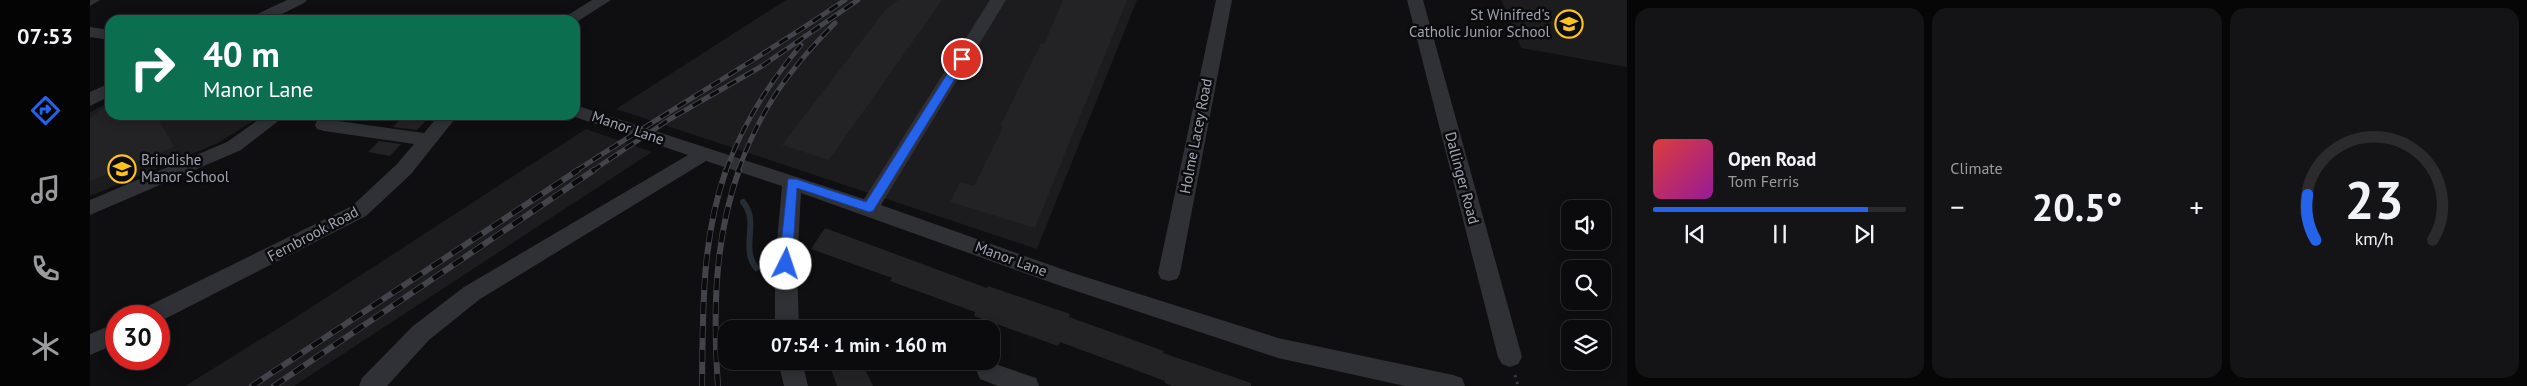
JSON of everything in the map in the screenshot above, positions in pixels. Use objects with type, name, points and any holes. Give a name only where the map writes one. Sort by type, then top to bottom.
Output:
[{"type":"street","points":[[268,15],[299,0]]},
{"type":"street","points":[[577,15],[603,0]]},
{"type":"street","points":[[869,208],[998,0]]},
{"type":"street","name":"Holme Lacey Road","points":[[1169,273],[1224,0]]},
{"type":"street","name":"Dallinger Road","points":[[1415,0],[1510,356]]},
{"type":"street","points":[[90,32],[105,34]]},
{"type":"street","points":[[90,100],[105,91]]},
{"type":"street","name":"Manor Lane","points":[[580,113],[869,208],[1066,279],[1278,348],[1453,386]]},
{"type":"street","points":[[90,208],[234,146],[270,120]]},
{"type":"street","name":"Fernbrook Road","points":[[170,306],[317,234],[359,211],[386,188],[444,120]]},
{"type":"street","points":[[324,125],[428,140]]},
{"type":"street","points":[[371,386],[421,333],[472,293],[704,154]]},
{"type":"street","points":[[787,320],[786,264],[792,182]]},
{"type":"street","points":[[90,346],[105,338]]},
{"type":"street","points":[[792,370],[796,386]]},
{"type":"street","points":[[989,372],[1027,386]]},
{"type":"shaded area","points":[[786,0],[1137,0],[1037,249],[616,109]]},
{"type":"shaded area","name":"St Winifred's Catholic Junior School","points":[[1501,0],[1627,0],[1627,67],[1521,48]]},
{"type":"shaded area","name":"Brindishe Manor School","points":[[105,104],[105,120],[253,121],[218,143],[90,196],[90,112]]},
{"type":"shaded area","points":[[586,129],[652,152],[294,386],[185,386],[290,321]]},
{"type":"building","points":[[898,0],[942,0],[829,160],[782,145],[886,9]]},
{"type":"building","points":[[1063,0],[1127,0],[1035,228],[950,202],[960,182],[974,186],[1003,127],[1000,126],[1041,43],[1044,44]]},
{"type":"building","points":[[105,107],[105,120],[159,120],[174,147],[90,181],[90,118]]},
{"type":"building","points":[[399,120],[426,120],[417,130],[393,127]]},
{"type":"building","points":[[379,141],[401,144],[390,156],[368,152]]},
{"type":"building","points":[[825,228],[987,288],[988,286],[1070,314],[1069,317],[1164,351],[1163,353],[1251,383],[1251,386],[1172,386],[1165,383],[1165,381],[1060,342],[1058,346],[1000,325],[1000,320],[985,320],[974,316],[975,312],[890,281],[892,278],[811,249]]},
{"type":"building","points":[[831,370],[865,370],[873,386],[837,386]]},
{"type":"waterway","points":[[743,202],[750,218],[750,252],[756,268]]},
{"type":"railway","points":[[576,171],[845,0]]},
{"type":"railway","points":[[592,171],[670,119],[762,66],[858,0]]},
{"type":"railway","points":[[738,171],[766,109],[790,74],[835,23]]},
{"type":"railway","points":[[726,171],[740,137],[767,89],[801,45]]},
{"type":"railway","points":[[252,386],[578,170]]},
{"type":"railway","points":[[274,386],[594,170]]},
{"type":"railway","points":[[702,386],[705,277],[712,223],[726,170]]},
{"type":"railway","points":[[718,386],[716,359],[717,277],[724,223],[739,170]]},
{"type":"place","name":"St Winifred's Catholic Junior School","points":[[1569,24]]},
{"type":"place","name":"Brindishe Manor School","points":[[122,169]]},
{"type":"route","points":[[786,264],[792,182],[869,208],[962,59]]}]
